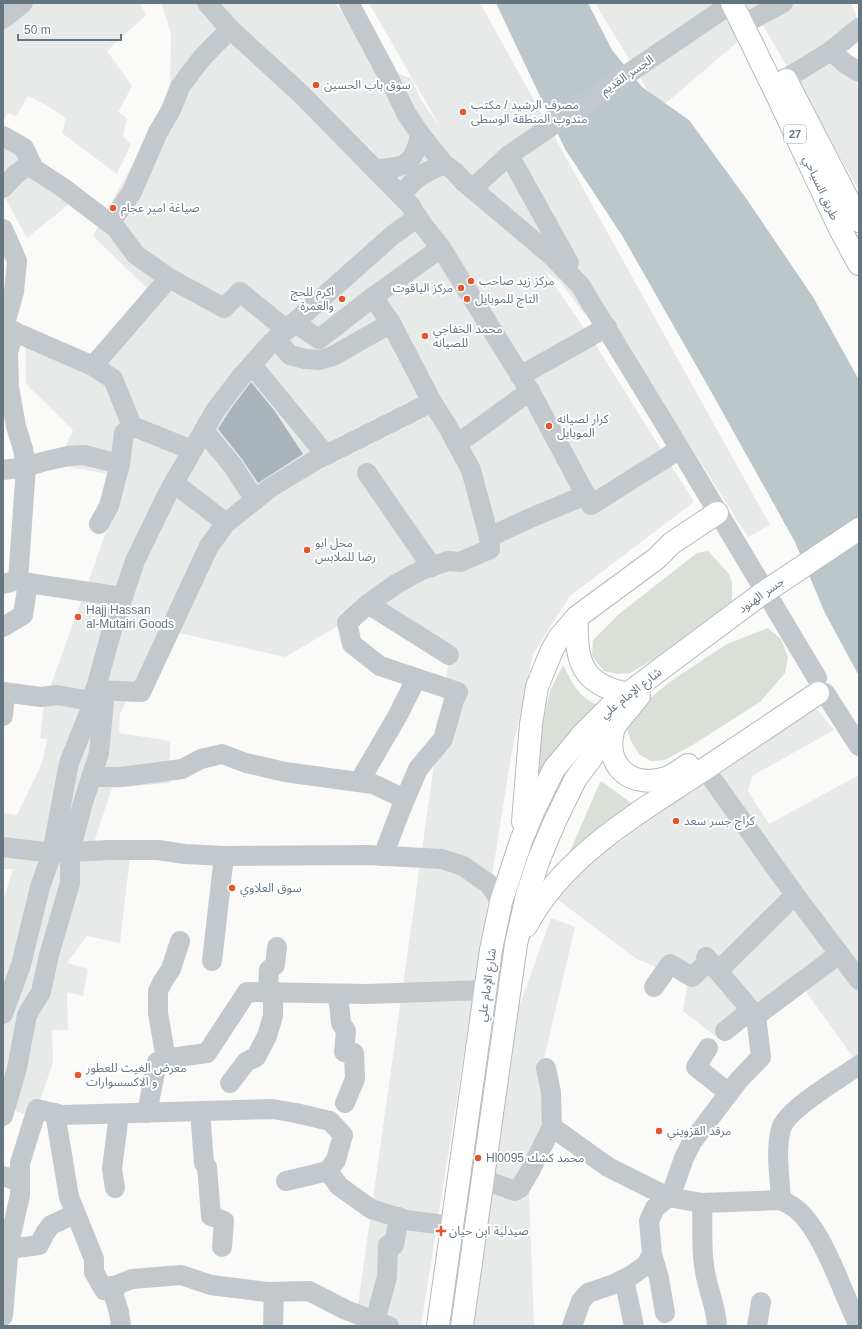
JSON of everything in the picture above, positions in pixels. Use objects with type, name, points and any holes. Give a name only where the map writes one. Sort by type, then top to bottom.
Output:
[{"type":"main road","name":"طريق السياحي","points":[[732,3],[777,95],[847,212]]},
{"type":"main road","name":"طريق السياحي","points":[[749,11],[786,79],[847,212],[859,264]]},
{"type":"main road","points":[[521,842],[531,724],[537,687],[552,650],[565,629],[577,617],[657,558],[672,543],[720,517]]},
{"type":"main road","name":"جسر الهنود","points":[[666,665],[760,595],[859,529]]},
{"type":"main road","points":[[577,617],[576,639],[578,656],[586,671],[597,683],[612,691],[629,694]]},
{"type":"main road","name":"شارع الإمام علي","points":[[438,1326],[492,950],[501,902],[521,842],[533,812],[554,769],[583,734],[610,707],[666,665]]},
{"type":"main road","name":"شارع الإمام علي","points":[[462,1326],[515,949],[527,895],[539,859],[575,780],[616,724],[666,665]]},
{"type":"main road","points":[[616,724],[611,738],[611,753],[620,769],[629,776],[641,780],[664,779],[818,687]]},
{"type":"main road","points":[[492,950],[515,949],[534,911],[546,894],[573,865],[609,833],[705,769],[818,687]]},
{"type":"street","points":[[3,19],[23,3]]},
{"type":"street","points":[[207,3],[230,30],[301,94],[411,206],[441,248],[525,383],[591,505],[680,448]]},
{"type":"street","points":[[349,3],[406,113],[420,134],[444,164],[553,256],[580,285]]},
{"type":"street","name":"الجسر القديم","points":[[472,189],[509,155],[732,3]]},
{"type":"street","points":[[749,11],[783,3]]},
{"type":"street","points":[[786,79],[832,51],[859,28]]},
{"type":"street","points":[[110,223],[132,192],[158,132],[171,110],[180,87],[201,59],[230,30]]},
{"type":"street","points":[[832,51],[846,64],[859,72]]},
{"type":"street","points":[[375,169],[394,169],[409,162],[417,148],[420,134]]},
{"type":"street","points":[[4,136],[24,148],[34,169],[62,187],[110,223],[116,228],[136,255],[169,278],[224,308],[240,292],[286,331],[319,339],[373,297],[441,248]]},
{"type":"street","points":[[509,155],[580,285],[680,448],[818,687],[859,746]]},
{"type":"street","points":[[3,188],[16,174],[30,163]]},
{"type":"street","points":[[401,196],[408,186],[419,176],[444,164]]},
{"type":"street","points":[[31,1128],[3,1117],[17,1068],[27,1015],[41,992],[49,955],[70,883],[61,853],[69,763],[97,694],[113,626],[135,561],[192,450],[215,411],[240,378],[286,331],[394,234],[418,217]]},
{"type":"street","points":[[3,229],[17,262],[14,292],[7,328],[9,387],[16,426],[23,449],[26,467],[16,582],[23,615],[3,627]]},
{"type":"street","points":[[93,366],[169,278]]},
{"type":"street","points":[[373,297],[391,323],[432,402],[472,470],[490,543]]},
{"type":"street","points":[[286,331],[290,355],[305,359],[320,360],[333,356],[391,323]]},
{"type":"street","points":[[458,444],[525,383],[607,327]]},
{"type":"street","points":[[7,328],[93,366],[113,379],[132,426],[192,450]]},
{"type":"street","points":[[252,365],[326,455]]},
{"type":"street","points":[[3,716],[4,692],[41,697],[141,692],[209,546],[226,523],[270,488],[326,455],[432,402]]},
{"type":"street","points":[[99,524],[110,506],[120,464],[124,433],[132,426]]},
{"type":"street","points":[[204,431],[233,466],[255,500]]},
{"type":"street","points":[[3,470],[26,467],[68,456],[84,455],[120,464]]},
{"type":"street","points":[[367,473],[432,567]]},
{"type":"street","points":[[174,483],[226,523]]},
{"type":"street","points":[[383,856],[418,769],[442,739],[454,700],[458,692],[380,666],[352,644],[347,623],[368,604],[396,584],[448,561],[460,562],[535,516],[586,495]]},
{"type":"street","points":[[16,582],[123,596]]},
{"type":"street","points":[[368,604],[449,655]]},
{"type":"street","points":[[359,782],[398,715],[416,679]]},
{"type":"street","points":[[3,1014],[21,965],[40,887],[61,853],[92,777],[99,753],[97,694]]},
{"type":"street","points":[[92,777],[121,777],[182,769],[201,759],[222,754],[246,763],[285,772],[373,784],[405,799]]},
{"type":"street","points":[[705,769],[795,895],[859,980]]},
{"type":"street","points":[[3,847],[61,853],[158,850],[185,854],[224,856],[383,856],[442,859],[463,866],[489,884],[501,902]]},
{"type":"street","points":[[212,961],[224,856]]},
{"type":"street","points":[[654,987],[670,964],[692,977],[795,895]]},
{"type":"street","points":[[166,1060],[158,1013],[158,991],[162,981],[171,968],[180,941]]},
{"type":"street","points":[[230,1084],[246,1062],[256,1057],[267,1036],[272,1016],[269,970],[275,965],[277,946]]},
{"type":"street","points":[[726,1031],[839,954]]},
{"type":"street","points":[[665,1313],[659,1278],[652,1254],[649,1221],[655,1208],[668,1197],[673,1189],[684,1158],[692,1142],[738,1081],[761,1057],[754,1013],[711,963]]},
{"type":"street","points":[[147,1113],[157,1062],[207,1052],[247,992],[367,994],[486,990]]},
{"type":"street","points":[[338,994],[342,1023],[346,1031],[344,1052],[354,1053],[355,1079],[345,1103]]},
{"type":"street","points":[[708,1048],[696,1067],[729,1093]]},
{"type":"street","points":[[781,1200],[778,1151],[781,1128],[788,1117],[801,1105],[859,1066]]},
{"type":"street","points":[[482,1179],[515,1191],[520,1188],[530,1171],[552,1127],[551,1092],[546,1068]]},
{"type":"street","points":[[3,1316],[9,1250],[20,1195],[12,1179],[20,1163],[37,1109],[62,1115],[272,1109],[330,1121],[343,1136],[336,1160],[328,1171],[286,1181]]},
{"type":"street","points":[[200,1111],[204,1163],[207,1167],[211,1216],[224,1221],[222,1247]]},
{"type":"street","points":[[55,1113],[69,1197],[94,1259],[94,1272],[104,1290],[132,1279],[181,1274],[211,1285],[274,1292],[309,1291],[343,1318],[382,1323],[387,1277],[388,1245],[394,1245],[399,1217]]},
{"type":"street","points":[[115,1188],[112,1169],[118,1114]]},
{"type":"street","points":[[552,1127],[608,1167],[668,1197],[702,1203],[781,1200],[792,1206],[804,1216],[814,1230],[828,1257],[850,1309],[859,1326]]},
{"type":"street","points":[[328,1171],[339,1186],[371,1209],[406,1220],[452,1226]]},
{"type":"street","points":[[702,1203],[704,1265],[708,1287],[715,1307],[718,1326]]},
{"type":"street","points":[[9,1250],[39,1245],[51,1225],[75,1214]]},
{"type":"street","points":[[572,1326],[581,1301],[588,1293],[624,1279],[646,1265],[652,1254]]},
{"type":"street","points":[[624,1279],[634,1326]]},
{"type":"street","points":[[111,1286],[119,1312],[121,1326]]},
{"type":"street","points":[[273,1326],[274,1292]]},
{"type":"street","points":[[757,1326],[761,1302]]},
{"type":"shaded area","points":[[3,3],[139,3],[146,15],[107,51],[132,86],[118,112],[127,118],[123,136],[131,144],[117,174],[62,133],[66,118],[46,105],[28,96],[16,116],[8,113],[3,122]]},
{"type":"shaded area","points":[[161,3],[336,3],[376,66],[411,78],[421,100],[442,130],[369,3],[480,3],[770,525],[748,537],[673,419],[593,311],[585,315],[561,283],[544,270],[597,347],[694,502],[570,596],[533,654],[511,756],[421,1326],[352,1326],[356,1319],[449,658],[369,608],[285,657],[162,629],[120,714],[119,733],[170,741],[170,783],[112,788],[88,860],[130,856],[120,943],[87,936],[67,963],[88,969],[83,996],[67,992],[68,1030],[52,1030],[53,1063],[41,1097],[31,1116],[12,1110],[3,1132],[3,901],[13,869],[3,869],[3,813],[17,815],[42,763],[47,740],[40,738],[44,704],[126,477],[57,465],[73,430],[26,384],[25,325],[103,360],[159,300],[93,236],[170,96],[171,33]]},
{"type":"shaded area","points":[[496,3],[588,3],[612,50],[642,87],[689,120],[748,201],[813,297],[859,380],[859,676],[825,613],[795,542],[713,395],[623,237],[565,149]]},
{"type":"shaded area","points":[[595,3],[851,3],[859,23],[829,54],[859,86],[859,190],[761,22],[659,109]]},
{"type":"shaded area","points":[[3,130],[74,200],[27,238],[3,194]]},
{"type":"shaded area","points":[[708,551],[729,574],[732,583],[732,601],[708,621],[656,658],[630,673],[617,674],[604,671],[592,656],[593,640],[619,614],[697,553]]},
{"type":"shaded area","points":[[768,628],[781,639],[788,657],[785,673],[760,702],[691,746],[665,760],[651,761],[639,754],[631,741],[627,729],[639,707],[671,681],[727,644]]},
{"type":"shaded area","points":[[563,665],[573,684],[581,694],[591,702],[598,705],[534,790],[540,735],[550,691]]},
{"type":"shaded area","points":[[810,701],[834,730],[752,776],[748,791],[769,824],[859,775],[859,1057],[855,1060],[799,982],[723,1042],[683,1011],[688,981],[635,958],[549,893],[716,773]]},
{"type":"shaded area","points":[[601,781],[634,805],[565,863],[597,789]]},
{"type":"shaded area","points":[[551,918],[575,927],[543,1063],[554,1131],[529,1188],[534,1326],[463,1326],[490,1129],[518,1010]]},
{"type":"building","points":[[251,382],[274,410],[303,454],[258,483],[242,459],[218,429]]},
{"type":"place","name":"سوق باب الحسين","points":[[316,85]]},
{"type":"place","name":"مصرف الرشيد / مكتب مندوب المنطقة الوسطى","points":[[463,112]]},
{"type":"place","name":"صياغة امير عجام","points":[[113,208]]},
{"type":"place","name":"مركز زيد صاحب","points":[[471,281]]},
{"type":"place","name":"مركز الياقوت","points":[[461,288]]},
{"type":"place","name":"اكرم للحج والعمرة","points":[[342,299]]},
{"type":"place","name":"التاج للموبايل","points":[[467,299]]},
{"type":"place","name":"محمد الخفاجي للصيانه","points":[[425,336]]},
{"type":"place","name":"كرار لصيانه الموبايل","points":[[549,426]]},
{"type":"place","name":"محل ابو رضا للملابس","points":[[307,550]]},
{"type":"place","name":"Hajj Hassan al-Mutairi Goods","points":[[78,617]]},
{"type":"place","name":"كراج جسر سعد","points":[[676,821]]},
{"type":"place","name":"سوق العلاوي","points":[[232,888]]},
{"type":"place","name":"معرض الغيث للعطور و الاكسسوارات","points":[[78,1075]]},
{"type":"place","name":"مرقد القزويني","points":[[659,1131]]},
{"type":"place","name":"Hl0095 محمد كشك","points":[[478,1158]]},
{"type":"place","name":"صيدلية ابن حيان","points":[[441,1231]]}]
